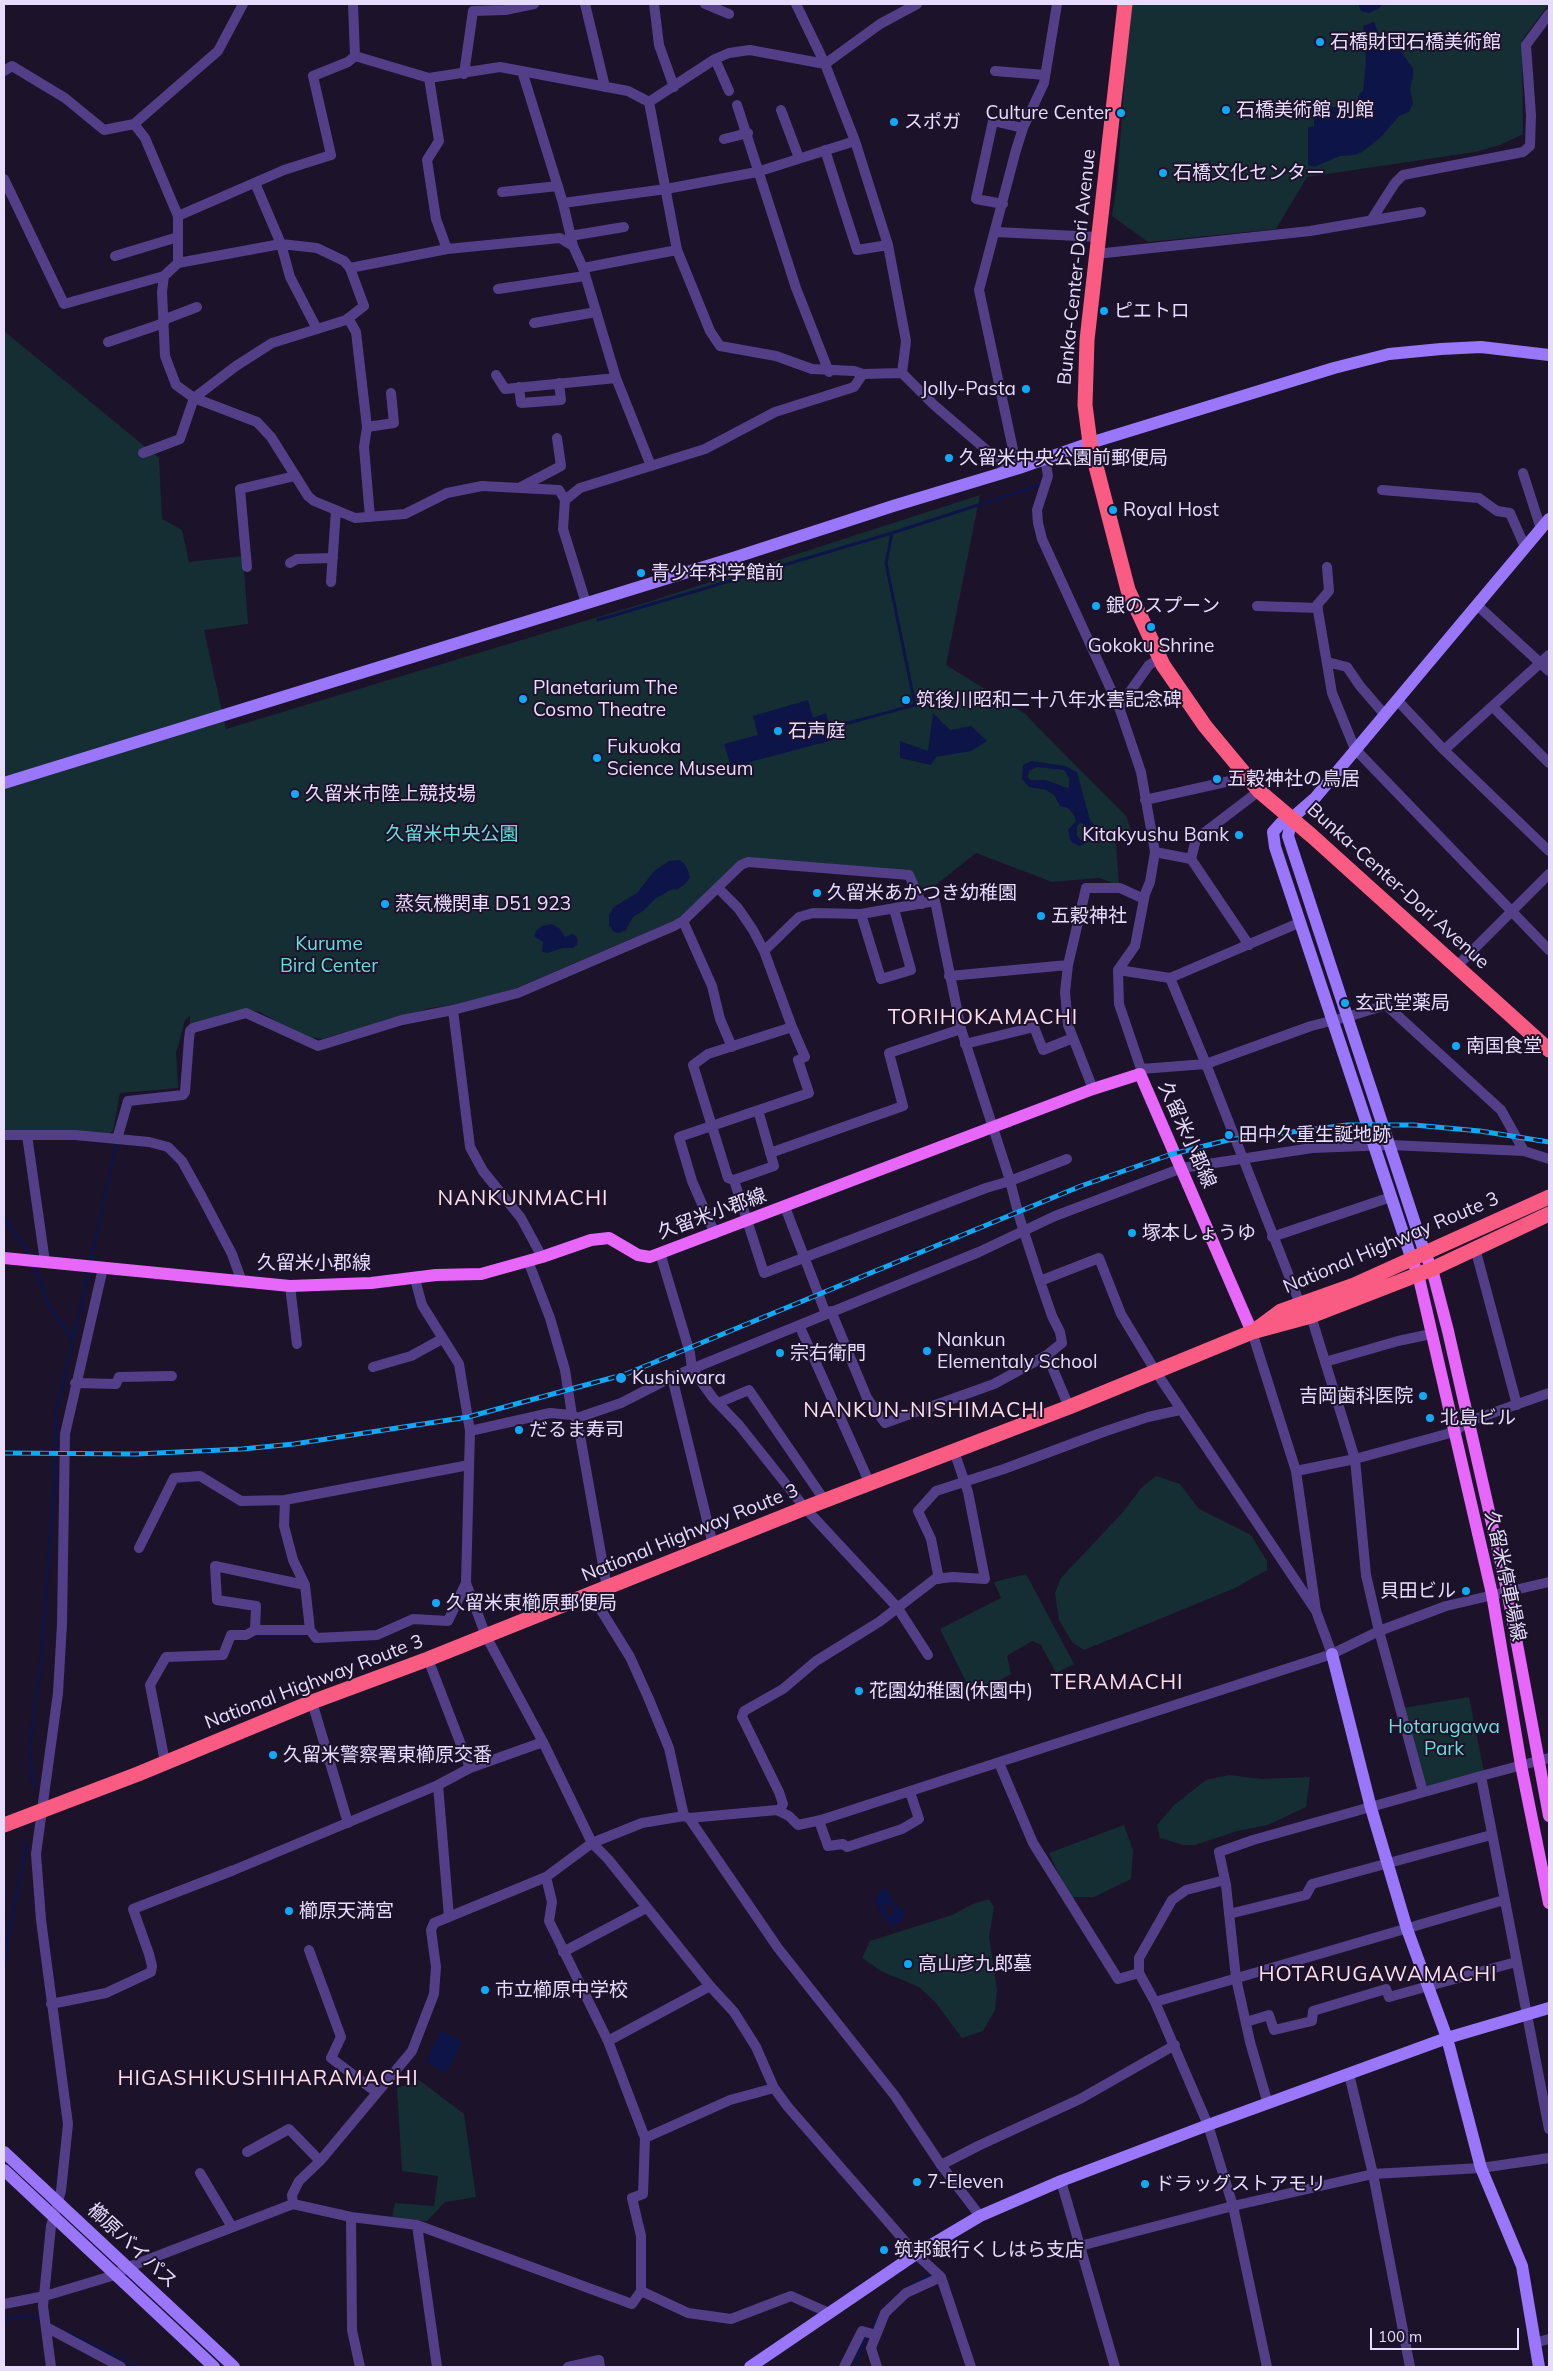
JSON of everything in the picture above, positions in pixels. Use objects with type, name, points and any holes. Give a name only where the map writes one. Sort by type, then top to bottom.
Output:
[{"type":"highway","name":"Bunka-Center-Dori Avenue","points":[[1125,4],[1096,254],[1085,377],[1085,405],[1090,443],[1128,590],[1159,659],[1205,726],[1259,791],[1292,818],[1549,1050]]},
{"type":"highway","name":"National Highway Route 3","points":[[1252,1332],[1281,1311],[1354,1285],[1549,1197]]},
{"type":"highway","name":"National Highway Route 3","points":[[4,1825],[166,1762],[312,1702],[428,1659],[805,1508],[1068,1407],[1252,1332],[1311,1316],[1432,1269],[1549,1214]]},
{"type":"main road","name":"久留米小郡線","points":[[4,1258],[290,1286],[481,1274],[542,1257],[591,1240],[609,1238],[638,1255],[650,1258],[1141,1071],[1252,1332]]},
{"type":"main road","name":"久留米停車場線","points":[[1419,1257],[1432,1269],[1507,1590],[1544,1759],[1549,1816]]},
{"type":"main road","name":"久留米停車場線","points":[[1419,1257],[1418,1274],[1492,1594],[1522,1765],[1549,1903]]},
{"type":"street","points":[[4,71],[12,66],[20,70],[65,98],[104,130],[134,124],[218,51],[243,4]]},
{"type":"street","points":[[353,4],[355,56]]},
{"type":"street","points":[[464,74],[473,12],[505,10],[534,4]]},
{"type":"street","points":[[585,4],[604,87]]},
{"type":"street","points":[[654,4],[659,45],[674,87]]},
{"type":"street","points":[[705,4],[729,14]]},
{"type":"street","points":[[796,4],[826,64],[855,141],[888,245],[906,341],[902,373]]},
{"type":"street","points":[[649,102],[715,59],[729,53],[750,50],[826,64],[880,24],[917,4]]},
{"type":"street","points":[[1013,470],[1014,454],[979,290],[986,259],[996,232],[1024,128],[1045,75],[1057,4]]},
{"type":"street","points":[[1372,219],[1395,183],[1403,175],[1410,172],[1523,152],[1530,146],[1531,115],[1526,45],[1549,14]]},
{"type":"street","points":[[178,216],[284,170],[331,155],[313,76],[348,62],[355,56]]},
{"type":"street","points":[[355,56],[429,78],[500,67],[628,91],[649,102]]},
{"type":"street","points":[[715,59],[729,91]]},
{"type":"street","points":[[522,71],[563,203],[573,246],[584,272],[616,378],[651,466]]},
{"type":"street","points":[[995,71],[1045,75]]},
{"type":"street","points":[[429,78],[439,141],[427,160],[436,219],[447,249]]},
{"type":"street","points":[[649,102],[677,250],[710,331],[720,346],[776,356],[812,369],[828,372],[854,371],[863,374],[902,373],[934,406],[998,460],[1013,470]]},
{"type":"street","points":[[738,105],[748,133],[757,172],[796,288],[828,372]]},
{"type":"street","points":[[781,110],[799,158]]},
{"type":"street","points":[[1002,204],[976,199],[994,121],[1024,128]]},
{"type":"street","points":[[134,124],[145,138],[178,216],[178,263]]},
{"type":"street","points":[[724,140],[748,133]]},
{"type":"street","points":[[563,203],[666,189],[757,172],[855,141]]},
{"type":"street","points":[[825,150],[856,250],[888,245]]},
{"type":"street","points":[[4,179],[64,304],[164,276],[178,263],[282,244],[317,248],[344,261],[350,268],[364,306],[348,318],[272,343],[236,366],[194,398],[180,440],[143,454]]},
{"type":"street","points":[[254,183],[282,244],[290,277],[318,329]]},
{"type":"street","points":[[502,192],[558,186]]},
{"type":"street","points":[[1096,254],[1310,231],[1421,212]]},
{"type":"street","points":[[570,236],[624,227]]},
{"type":"street","points":[[996,232],[1098,236]]},
{"type":"street","points":[[115,256],[178,237]]},
{"type":"street","points":[[350,268],[447,249],[560,238],[573,246]]},
{"type":"street","points":[[498,290],[677,250]]},
{"type":"street","points":[[164,276],[162,292],[165,356],[176,386],[194,398],[257,422],[271,437],[308,496],[314,501],[355,518],[404,514],[447,493],[482,486],[559,490],[565,500],[563,529],[586,603]]},
{"type":"street","points":[[108,342],[164,322],[197,307]]},
{"type":"street","points":[[534,323],[596,312]]},
{"type":"street","points":[[348,318],[356,332],[367,427],[364,447],[370,517]]},
{"type":"street","points":[[4,783],[1013,470],[1090,443],[1334,368],[1389,354],[1441,349],[1481,348],[1549,355]]},
{"type":"street","points":[[565,500],[580,488],[705,449],[775,412],[854,387],[863,374]]},
{"type":"street","points":[[496,376],[505,389],[616,378]]},
{"type":"street","points":[[519,387],[521,403],[561,400],[559,383]]},
{"type":"street","points":[[367,427],[394,423],[392,393]]},
{"type":"street","points":[[520,488],[561,466],[557,438]]},
{"type":"street","points":[[1044,458],[1048,476],[1037,510],[1042,538],[1119,707],[1141,772],[1155,852],[1135,946],[1118,970],[1120,1004],[1141,1071],[1206,1064],[1276,1037],[1347,1018],[1386,1005],[1501,1110],[1524,1152]]},
{"type":"street","points":[[1523,472],[1540,529]]},
{"type":"street","points":[[247,567],[240,489],[296,476]]},
{"type":"street","points":[[1382,490],[1479,498],[1497,511],[1510,514],[1525,548]]},
{"type":"street","points":[[331,582],[336,510]]},
{"type":"street","points":[[1419,1257],[1391,1197],[1275,847],[1274,832],[1281,823],[1292,818],[1314,798],[1398,701],[1549,518]]},
{"type":"street","points":[[290,563],[297,559],[333,558]]},
{"type":"street","points":[[1327,567],[1329,591],[1317,605],[1332,693],[1355,750],[1549,950]]},
{"type":"street","points":[[1477,605],[1545,659],[1549,671]]},
{"type":"street","points":[[1258,606],[1318,608]]},
{"type":"street","points":[[1119,707],[1149,665],[1159,659]]},
{"type":"street","points":[[1444,750],[1493,708],[1545,659]]},
{"type":"street","points":[[1327,662],[1347,667],[1360,686],[1385,715]]},
{"type":"street","points":[[1398,701],[1444,750],[1549,852]]},
{"type":"street","points":[[1493,708],[1549,763]]},
{"type":"street","points":[[1145,800],[1230,781],[1242,771]]},
{"type":"street","points":[[1191,859],[1196,839],[1259,791]]},
{"type":"street","points":[[1292,818],[1288,836],[1390,1145],[1419,1257]]},
{"type":"street","points":[[1155,852],[1191,859],[1248,945]]},
{"type":"street","points":[[117,1139],[128,1101],[183,1095],[185,1092],[190,1031],[193,1028],[246,1012],[318,1046],[402,1020],[454,1010],[518,993],[683,921],[741,865],[748,862],[909,875],[922,904]]},
{"type":"street","points":[[1457,966],[1549,874]]},
{"type":"street","points":[[715,1234],[692,1181],[679,1137],[809,1093],[798,1060],[805,1057],[764,951],[738,908],[718,888]]},
{"type":"street","points":[[1093,1089],[1068,1025],[1065,992],[1068,965],[1086,888],[1120,888],[1144,899]]},
{"type":"street","points":[[764,951],[799,917],[814,913],[862,914],[935,900],[960,1029],[1010,1181],[1024,1232],[1052,1316],[1060,1332],[1062,1343],[1047,1355],[994,1384],[885,1423],[867,1398],[804,1259],[785,1207]]},
{"type":"street","points":[[862,914],[881,979],[911,970],[894,908]]},
{"type":"street","points":[[683,921],[712,986],[720,1019],[732,1047]]},
{"type":"street","points":[[1118,970],[1170,978],[1301,922]]},
{"type":"street","points":[[949,976],[1068,965]]},
{"type":"street","points":[[1170,978],[1244,1158],[1272,1237],[1300,1304]]},
{"type":"street","points":[[454,1010],[470,1147],[482,1171],[521,1218],[542,1257]]},
{"type":"street","points":[[758,1110],[774,1166],[734,1180],[728,1178],[693,1065],[708,1054],[792,1027]]},
{"type":"street","points":[[965,1044],[1034,1027],[1043,1050],[1073,1038]]},
{"type":"street","points":[[770,1153],[903,1106],[889,1053],[960,1029]]},
{"type":"street","points":[[4,1135],[75,1135],[148,1142],[168,1147],[182,1161],[219,1229],[242,1282]]},
{"type":"street","points":[[26,1136],[45,1262]]},
{"type":"street","points":[[470,1431],[550,1413],[574,1416],[621,1403],[672,1377],[1024,1232],[1056,1216],[1182,1168],[1312,1148],[1390,1145],[1524,1152],[1549,1159]]},
{"type":"street","points":[[734,1180],[749,1221],[764,1273],[1067,1159]]},
{"type":"street","points":[[1272,1237],[1391,1197]]},
{"type":"street","points":[[1475,1248],[1517,1405]]},
{"type":"street","points":[[660,1253],[690,1354],[692,1369],[805,1508],[898,1607],[928,1655]]},
{"type":"street","points":[[1040,1281],[1099,1258],[1121,1314],[1156,1372],[1316,1611]]},
{"type":"street","points":[[528,1261],[550,1318],[563,1362],[607,1588]]},
{"type":"street","points":[[51,2367],[44,2302],[50,2226],[61,2192],[68,2124],[40,1920],[36,1854],[58,1693],[62,1624],[65,1434],[75,1383],[103,1268]]},
{"type":"street","points":[[415,1279],[422,1305],[459,1364],[470,1431],[466,1584],[486,1636],[543,1742],[592,1843],[608,1859],[710,1986],[734,2012],[756,2046],[774,2088],[788,2107],[916,2254],[941,2277],[972,2367]]},
{"type":"street","points":[[290,1286],[297,1344]]},
{"type":"street","points":[[1311,1316],[1355,1459],[1366,1575],[1422,1792]]},
{"type":"street","points":[[799,1325],[870,1484]]},
{"type":"street","points":[[1252,1332],[1296,1471],[1316,1611],[1332,1654],[1371,1808],[1407,1929],[1447,2038],[1481,2168],[1522,2266],[1539,2367]]},
{"type":"street","points":[[1325,1362],[1398,1341],[1431,1334]]},
{"type":"street","points":[[372,1367],[410,1356],[442,1338]]},
{"type":"street","points":[[1047,1355],[1068,1407]]},
{"type":"street","points":[[75,1383],[116,1384],[118,1377],[172,1376]]},
{"type":"street","points":[[672,1377],[713,1545]]},
{"type":"street","points":[[718,1403],[749,1390],[825,1501]]},
{"type":"street","points":[[1296,1471],[1355,1459],[1454,1432],[1467,1422],[1549,1393]]},
{"type":"street","points":[[940,1579],[931,1539],[918,1511],[936,1491],[1004,1469],[1148,1417],[1180,1410]]},
{"type":"street","points":[[779,1811],[783,1804],[779,1792],[742,1717],[744,1711],[783,1689],[816,1661],[879,1622],[935,1579],[953,1577],[985,1579],[964,1481],[954,1451]]},
{"type":"street","points":[[139,1548],[174,1478],[200,1476],[240,1501],[285,1500],[469,1465]]},
{"type":"street","points":[[285,1500],[284,1526],[293,1560],[305,1585],[310,1630],[316,1638],[377,1635],[413,1619],[448,1621],[466,1584]]},
{"type":"street","points":[[255,1630],[256,1606],[216,1600],[215,1566],[305,1585]]},
{"type":"street","points":[[293,2204],[292,2195],[299,2181],[320,2161],[412,2051],[434,1994],[436,1967],[431,1930],[434,1923],[546,1877],[592,1843],[642,1823],[687,1817],[779,1811],[789,1816],[798,1825],[819,1821],[1332,1654],[1379,1631],[1446,1606],[1507,1590],[1549,1582]]},
{"type":"street","points":[[591,1594],[630,1657],[648,1697],[668,1748],[687,1817],[778,1948],[895,2096],[941,2166],[980,2216]]},
{"type":"street","points":[[166,1762],[150,1685],[166,1657],[223,1655],[231,1635],[246,1635],[255,1630],[310,1630]]},
{"type":"street","points":[[428,1659],[470,1768]]},
{"type":"street","points":[[312,1702],[348,1823]]},
{"type":"street","points":[[51,2004],[106,1993],[151,1972],[152,1966],[149,1954],[133,1909],[348,1823],[438,1785],[470,1768],[543,1742]]},
{"type":"street","points":[[1268,2104],[1236,1978],[1220,1852],[1253,1840],[1544,1759]]},
{"type":"street","points":[[999,1763],[1033,1843],[1118,1979],[1139,1973]]},
{"type":"street","points":[[1481,1776],[1549,2128]]},
{"type":"street","points":[[438,1785],[449,1917]]},
{"type":"street","points":[[819,1821],[828,1846],[843,1844],[847,1847],[902,1829],[919,1819],[910,1792]]},
{"type":"street","points":[[1229,1914],[1306,1895],[1312,1884],[1491,1835]]},
{"type":"street","points":[[4,2304],[44,2302],[293,2204],[351,2217],[417,2225],[632,2304],[641,2291],[641,2236],[632,2198],[643,2194],[645,2138],[608,2041],[548,1921],[552,1902],[546,1877]]},
{"type":"street","points":[[1225,1880],[1186,1890],[1172,1900],[1139,1958],[1139,1973],[1155,2002],[1175,2046],[1208,2125],[1233,2206],[1267,2367]]},
{"type":"street","points":[[1155,2002],[1504,1900]]},
{"type":"street","points":[[563,1952],[646,1908]]},
{"type":"street","points":[[309,1950],[341,2037],[331,2058],[376,2092]]},
{"type":"street","points":[[1246,2022],[1269,2015],[1274,2030],[1312,2021],[1314,2011],[1386,1989],[1389,1997],[1516,1962]]},
{"type":"street","points":[[608,2041],[710,1986]]},
{"type":"street","points":[[750,2367],[916,2254],[980,2216],[1060,2181],[1208,2125],[1447,2038],[1549,2008]]},
{"type":"street","points":[[941,2166],[1080,2099],[1175,2046]]},
{"type":"street","points":[[1349,2074],[1373,2174],[1410,2367]]},
{"type":"street","points":[[645,2138],[730,2100],[774,2088]]},
{"type":"street","points":[[247,2152],[289,2129],[320,2161]]},
{"type":"street","name":"櫛原バイパス","points":[[4,2152],[58,2203],[120,2271],[214,2367]]},
{"type":"street","points":[[1080,2246],[1233,2206],[1373,2174],[1481,2168],[1549,2158]]},
{"type":"street","name":"櫛原バイパス","points":[[4,2170],[53,2217],[234,2367]]},
{"type":"street","points":[[200,2173],[232,2227]]},
{"type":"street","points":[[1060,2181],[1114,2367]]},
{"type":"street","points":[[351,2217],[352,2330],[360,2367]]},
{"type":"street","points":[[417,2225],[437,2367]]},
{"type":"street","points":[[878,2367],[871,2348],[885,2314],[906,2293],[941,2277]]},
{"type":"street","points":[[641,2291],[688,2313],[731,2319],[791,2296],[829,2313]]},
{"type":"street","points":[[46,2327],[121,2367]]},
{"type":"street","points":[[844,2367],[862,2331],[876,2335]]},
{"type":"street","points":[[1534,2342],[1549,2340]]},
{"type":"street","points":[[568,2367],[599,2360],[600,2367]]},
{"type":"green space","points":[[1130,4],[1549,4],[1522,40],[1523,134],[1500,145],[1475,152],[1307,177],[1276,229],[1148,242],[1112,216],[1117,184]]},
{"type":"green space","name":"久留米中央公園","points":[[4,331],[159,458],[162,519],[182,530],[189,562],[243,556],[248,624],[204,630],[226,729],[648,602],[980,495],[946,665],[1024,713],[1126,816],[1131,830],[1115,832],[1119,885],[1099,878],[1052,882],[976,853],[927,892],[909,875],[740,861],[678,919],[514,989],[468,1003],[430,1008],[322,1039],[302,1036],[260,1012],[245,1009],[190,1025],[190,1016],[185,1020],[176,1053],[178,1088],[120,1093],[113,1131],[107,1135],[4,1131]]},
{"type":"green space","points":[[1156,1476],[1180,1484],[1199,1509],[1251,1535],[1267,1561],[1267,1570],[1235,1588],[1084,1650],[1072,1642],[1059,1620],[1055,1593],[1061,1578],[1123,1512],[1142,1487]]},
{"type":"green space","points":[[1026,1574],[1074,1664],[1056,1673],[1041,1645],[1032,1641],[1007,1656],[1011,1674],[989,1686],[969,1688],[940,1629],[1001,1598],[994,1582]]},
{"type":"green space","name":"Hotarugawa Park","points":[[1469,1697],[1484,1772],[1425,1788],[1403,1708]]},
{"type":"green space","points":[[1229,1775],[1262,1779],[1310,1777],[1306,1807],[1268,1825],[1237,1831],[1195,1845],[1183,1845],[1160,1838],[1157,1825],[1174,1805],[1206,1780]]},
{"type":"green space","points":[[1124,1825],[1133,1850],[1131,1879],[1094,1897],[1069,1897],[1049,1853]]},
{"type":"green space","points":[[989,1899],[994,1907],[989,1937],[997,1990],[995,2010],[983,2031],[962,2038],[936,2003],[919,1987],[881,1971],[862,1958],[870,1941],[952,1915],[973,1904]]},
{"type":"green space","points":[[419,2080],[464,2114],[476,2197],[445,2202],[427,2221],[392,2217],[395,2203],[434,2206],[438,2176],[402,2171],[397,2088]]},
{"type":"shaded area","points":[[1358,4],[1383,4],[1378,9],[1368,13],[1361,11]]},
{"type":"shaded area","points":[[1374,22],[1379,35],[1396,45],[1413,68],[1410,89],[1413,103],[1409,112],[1399,116],[1380,138],[1362,152],[1354,155],[1340,156],[1314,167],[1308,165],[1308,127],[1314,126],[1314,116],[1329,108],[1356,103],[1360,93],[1363,91],[1366,61],[1363,26]]},
{"type":"shaded area","points":[[808,700],[813,718],[826,713],[833,740],[731,767],[724,744],[758,735],[753,716]]},
{"type":"shaded area","points":[[933,713],[950,730],[971,726],[987,741],[971,751],[936,757],[931,765],[900,758],[900,741],[928,751]]},
{"type":"shaded area","points":[[1032,761],[1065,766],[1077,772],[1090,820],[1099,830],[1098,837],[1080,846],[1071,842],[1068,830],[1076,821],[1074,815],[1068,808],[1060,806],[1054,795],[1046,790],[1029,787],[1022,779],[1023,765]],"holes":[[[1037,767],[1064,770],[1069,778],[1069,787],[1067,788],[1046,780],[1030,780],[1028,777],[1029,771]],[[1080,823],[1086,825],[1089,831],[1089,838],[1086,840],[1081,840],[1077,836],[1077,826]]]},
{"type":"shaded area","points":[[679,860],[685,864],[690,878],[684,885],[678,889],[670,890],[655,899],[643,911],[633,917],[626,930],[619,933],[614,932],[609,925],[609,915],[614,907],[637,893],[654,871],[669,861]]},
{"type":"shaded area","points":[[552,924],[560,929],[565,937],[572,934],[576,936],[577,945],[573,948],[562,948],[548,953],[542,952],[543,942],[534,936],[536,931],[542,926]]},
{"type":"shaded area","points":[[884,1888],[889,1892],[890,1898],[894,1902],[889,1907],[883,1903],[887,1915],[891,1916],[894,1912],[892,1908],[897,1904],[905,1913],[902,1921],[892,1926],[877,1909],[879,1908],[875,1901],[879,1892]]},
{"type":"shaded area","points":[[441,2031],[462,2041],[446,2073],[426,2062]]},
{"type":"waterway","points":[[598,620],[892,533],[1040,485]]},
{"type":"waterway","points":[[892,533],[886,563],[915,705]]},
{"type":"waterway","points":[[830,728],[922,703]]},
{"type":"waterway","points":[[90,1264],[116,1145]]},
{"type":"waterway","points":[[4,1218],[27,1249],[31,1258]]},
{"type":"waterway","points":[[33,1264],[50,1308],[73,1339]]},
{"type":"waterway","points":[[34,1787],[29,1748],[41,1661],[55,1472],[56,1412],[89,1270]]},
{"type":"waterway","points":[[4,1962],[26,1843]]},
{"type":"waterway","points":[[912,2285],[933,2273]]},
{"type":"waterway","points":[[4,2320],[30,2315],[42,2321]]},
{"type":"waterway","points":[[855,2367],[863,2344],[879,2316]]},
{"type":"waterway","points":[[68,2333],[139,2367]]},
{"type":"railway","points":[[4,1453],[136,1454],[242,1449],[294,1444],[468,1417],[626,1374],[1081,1186],[1169,1155],[1228,1140],[1347,1125],[1414,1125],[1480,1131],[1549,1142]]},
{"type":"place","name":"石橋財団石橋美術館","points":[[1320,42]]},
{"type":"place","name":"石橋美術館 別館","points":[[1226,110]]},
{"type":"place","name":"Culture Center","points":[[1121,113]]},
{"type":"place","name":"スポガ","points":[[894,122]]},
{"type":"place","name":"石橋文化センター","points":[[1163,173]]},
{"type":"place","name":"ピエトロ","points":[[1104,311]]},
{"type":"place","name":"Jolly-Pasta","points":[[1026,389]]},
{"type":"place","name":"久留米中央公園前郵便局","points":[[949,458]]},
{"type":"place","name":"Royal Host","points":[[1113,510]]},
{"type":"place","name":"青少年科学館前","points":[[641,573]]},
{"type":"place","name":"銀のスプーン","points":[[1096,606]]},
{"type":"place","name":"Gokoku Shrine","points":[[1151,627]]},
{"type":"place","name":"Planetarium The Cosmo Theatre","points":[[523,699]]},
{"type":"place","name":"筑後川昭和二十八年水害記念碑","points":[[906,700]]},
{"type":"place","name":"石声庭","points":[[778,731]]},
{"type":"place","name":"Fukuoka Science Museum","points":[[597,758]]},
{"type":"place","name":"五穀神社の鳥居","points":[[1217,779]]},
{"type":"place","name":"久留米市陸上競技場","points":[[295,794]]},
{"type":"place","name":"Kitakyushu Bank","points":[[1239,835]]},
{"type":"place","name":"久留米あかつき幼稚園","points":[[817,893]]},
{"type":"place","name":"蒸気機関車 D51 923","points":[[385,904]]},
{"type":"place","name":"五穀神社","points":[[1041,916]]},
{"type":"place","name":"玄武堂薬局","points":[[1345,1003]]},
{"type":"place","name":"南国食堂","points":[[1456,1046]]},
{"type":"place","name":"田中久重生誕地跡","points":[[1229,1135]]},
{"type":"place","name":"塚本しょうゆ","points":[[1132,1233]]},
{"type":"place","name":"Nankun Elementaly School","points":[[927,1351]]},
{"type":"place","name":"宗右衛門","points":[[780,1353]]},
{"type":"place","name":"Kushiwara","points":[[621,1378]]},
{"type":"place","name":"吉岡歯科医院","points":[[1423,1396]]},
{"type":"place","name":"北島ビル","points":[[1430,1418]]},
{"type":"place","name":"だるま寿司","points":[[519,1430]]},
{"type":"place","name":"貝田ビル","points":[[1466,1591]]},
{"type":"place","name":"久留米東櫛原郵便局","points":[[436,1603]]},
{"type":"place","name":"花園幼稚園(休園中)","points":[[859,1691]]},
{"type":"place","name":"久留米警察署東櫛原交番","points":[[273,1755]]},
{"type":"place","name":"櫛原天満宮","points":[[289,1911]]},
{"type":"place","name":"高山彦九郎墓","points":[[908,1964]]},
{"type":"place","name":"市立櫛原中学校","points":[[485,1990]]},
{"type":"place","name":"7-Eleven","points":[[917,2182]]},
{"type":"place","name":"ドラッグストアモリ","points":[[1145,2184]]},
{"type":"place","name":"筑邦銀行くしはら支店","points":[[884,2250]]},
{"type":"district","name":"TORIHOKAMACHI","points":[[983,1018]]},
{"type":"district","name":"NANKUNMACHI","points":[[523,1199]]},
{"type":"district","name":"NANKUN-NISHIMACHI","points":[[924,1411]]},
{"type":"district","name":"TERAMACHI","points":[[1117,1683]]},
{"type":"district","name":"HOTARUGAWAMACHI","points":[[1378,1975]]},
{"type":"district","name":"HIGASHIKUSHIHARAMACHI","points":[[268,2079]]},
{"type":"park label","name":"Kurume Bird Center","points":[[329,955]]}]
